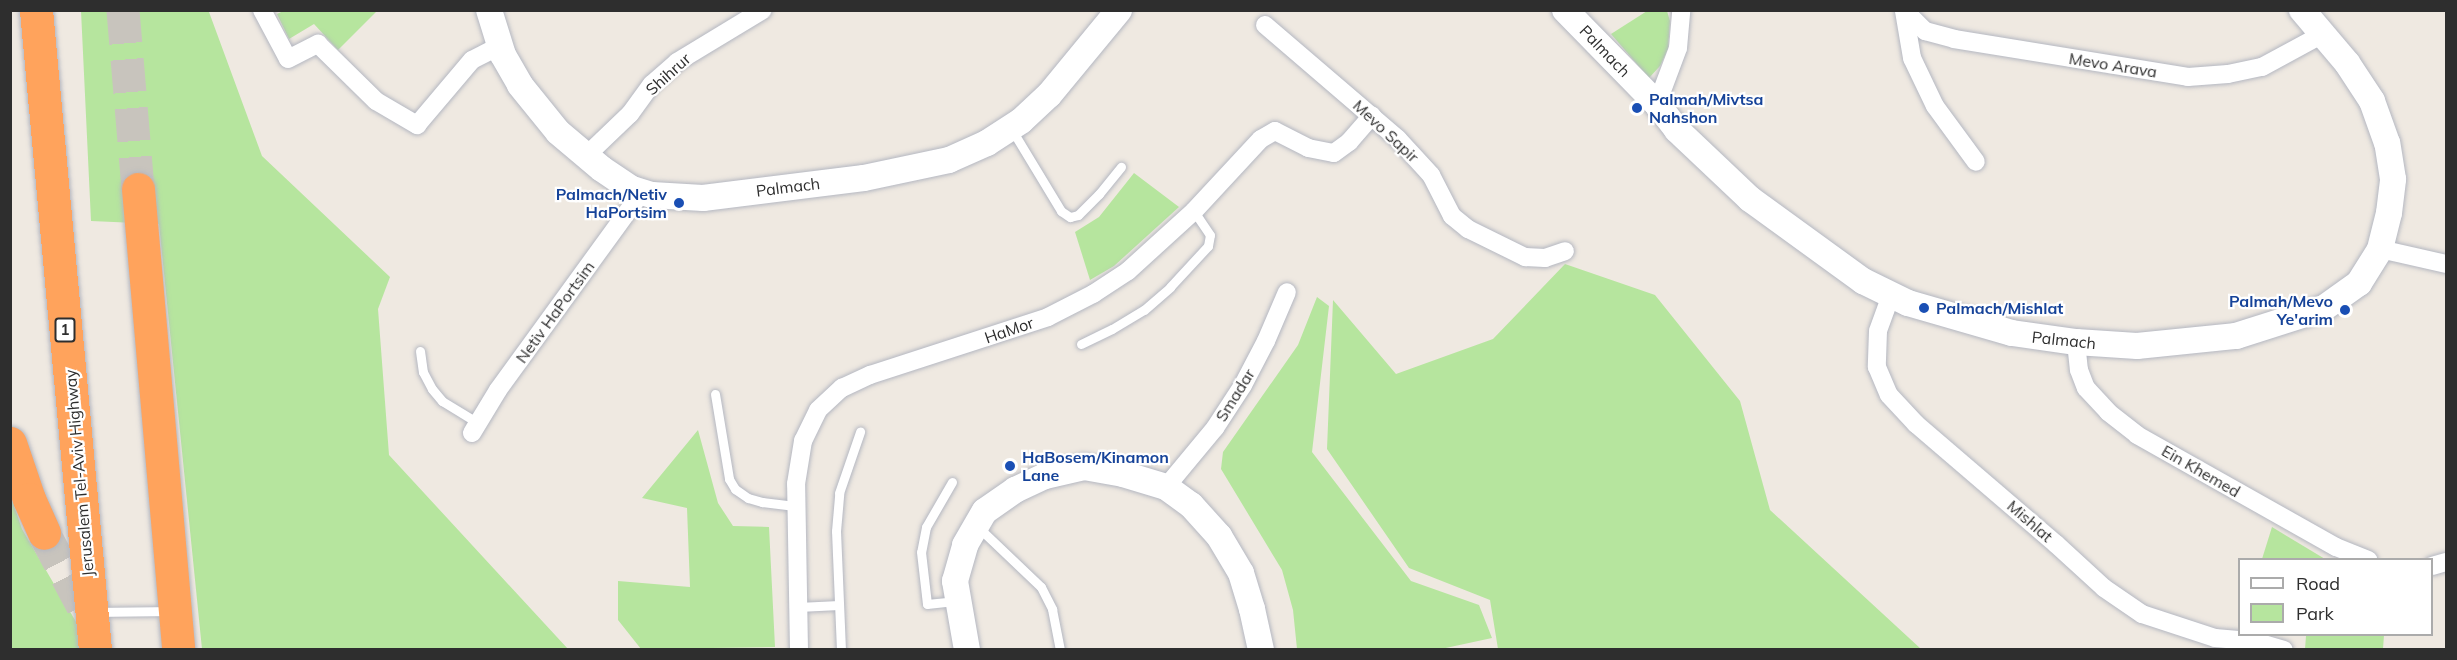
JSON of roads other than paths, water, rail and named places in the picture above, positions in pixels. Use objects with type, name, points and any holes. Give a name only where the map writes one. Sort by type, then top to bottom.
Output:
[{"type":"highway","name":"Jerusalem Tel-Aviv Highway","points":[[36,10],[95,650]]},
{"type":"highway","points":[[138,189],[178,650]]},
{"type":"highway","points":[[10,443],[28,499],[44,533]]},
{"type":"street","points":[[262,10],[288,59],[318,44],[376,101],[417,125],[472,60],[499,46]]},
{"type":"street","name":"Palmach","points":[[489,10],[499,46],[520,85],[558,132],[586,156],[632,189],[652,195],[703,198],[874,177],[950,160],[987,143],[1010,128],[1049,95],[1119,10]]},
{"type":"street","name":"Shihrur","points":[[586,156],[630,114],[652,84],[677,62],[763,10]]},
{"type":"street","name":"Palmach","points":[[1565,10],[1657,104],[1677,130],[1750,199],[1834,262],[1908,303],[2012,333],[2076,342],[2137,346],[2189,343],[2236,336],[2283,323],[2324,308],[2359,283],[2380,249],[2389,213],[2393,179],[2387,142],[2372,101],[2347,63],[2302,10]]},
{"type":"street","points":[[1657,104],[1678,48],[1681,10]]},
{"type":"street","points":[[1904,11],[1912,58],[1921,77],[1935,106],[1976,162]]},
{"type":"street","name":"Mevo Arava","points":[[1904,11],[1925,31],[1954,39],[2188,77],[2228,74],[2262,67],[2323,34]]},
{"type":"street","name":"Mevo Sapir","points":[[1265,25],[1398,139],[1431,175],[1452,216],[1468,229],[1525,257],[1545,258],[1564,251]]},
{"type":"street","name":"HaMor","points":[[799,650],[795,506],[803,441],[818,410],[842,388],[870,375],[992,337],[1057,312],[1093,294],[1128,271],[1194,211],[1261,139],[1275,131],[1308,148],[1334,153],[1349,142],[1372,116]]},
{"type":"street","name":"Netiv HaPortsim","points":[[475,428],[498,390],[642,192]]},
{"type":"street","points":[[2380,249],[2446,264]]},
{"type":"street","name":"Smadar","points":[[1166,487],[1215,428],[1243,385],[1266,341],[1287,292]]},
{"type":"street","name":"Mishlat","points":[[1891,295],[1878,332],[1877,367],[1889,395],[1916,424],[1990,486],[2104,588],[2142,614],[2215,638],[2253,641],[2284,650]]},
{"type":"street","name":"Ein Khemed","points":[[2076,342],[2079,370],[2086,388],[2108,412],[2137,435],[2336,547],[2363,558]]},
{"type":"street","points":[[967,650],[955,581],[965,544],[985,511],[1015,490],[1045,476],[1084,467],[1123,474],[1166,487],[1191,505],[1220,537],[1241,573],[1261,650]]},
{"type":"lane","points":[[1010,128],[1061,211],[1070,217],[1078,215],[1121,167]]},
{"type":"lane","points":[[1081,344],[1144,310],[1170,287],[1203,252],[1208,246],[1210,235],[1194,211]]},
{"type":"lane","points":[[420,351],[423,372],[432,389],[442,401],[475,428]]},
{"type":"lane","points":[[715,394],[729,479],[735,489],[755,500],[795,506]]},
{"type":"lane","points":[[841,650],[836,531],[839,493],[860,432]]},
{"type":"lane","points":[[952,482],[926,526],[921,552],[927,604],[957,601]]},
{"type":"lane","points":[[976,526],[1041,587],[1053,609],[1060,650]]},
{"type":"lane","points":[[798,607],[839,605]]},
{"type":"lane","points":[[92,612],[174,611]]},
{"type":"tunnel","points":[[123,10],[138,189]]},
{"type":"tunnel","points":[[44,533],[94,627]]},
{"type":"place","name":"Palmah/Mivtsa Nahshon","points":[[1637,108]]},
{"type":"place","name":"Palmach/Netiv HaPortsim","points":[[679,203]]},
{"type":"place","name":"Palmach/Mishlat","points":[[1924,308]]},
{"type":"place","name":"Palmah/Mevo Ye'arim","points":[[2345,310]]},
{"type":"place","name":"HaBosem/Kinamon Lane","points":[[1010,466]]}]
